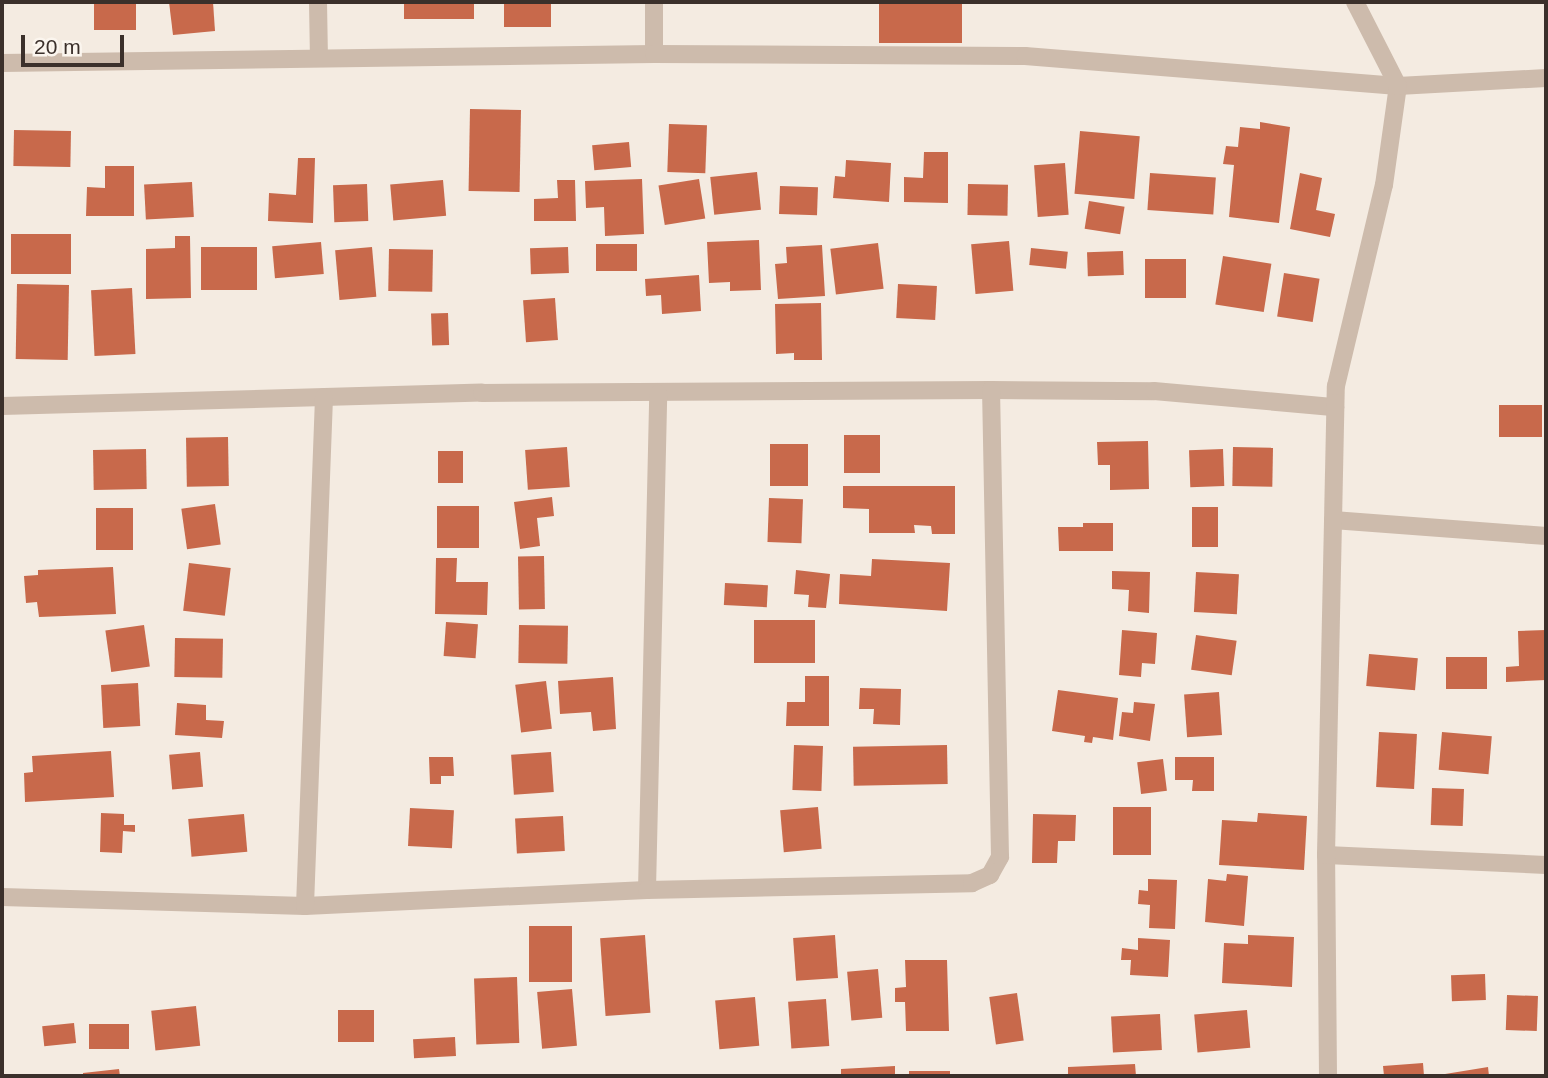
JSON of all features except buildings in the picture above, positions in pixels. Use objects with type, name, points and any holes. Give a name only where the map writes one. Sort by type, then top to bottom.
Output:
[{"type":"street","points":[[318,2],[319,58]]},
{"type":"street","points":[[654,2],[654,54]]},
{"type":"street","points":[[1328,1076],[1326,855],[1335,407],[1346,332],[1384,184],[1398,86],[1355,2]]},
{"type":"street","points":[[2,63],[654,54],[1025,56],[1398,86],[1546,78]]},
{"type":"street","points":[[2,407],[324,397],[991,390],[1154,391],[1335,407]]},
{"type":"street","points":[[2,897],[305,906],[647,890],[972,883],[990,875],[1000,857],[991,390]]},
{"type":"street","points":[[647,890],[658,394]]},
{"type":"street","points":[[305,906],[324,397]]},
{"type":"street","points":[[1333,520],[1546,536]]},
{"type":"street","points":[[1326,855],[1546,865]]}]
